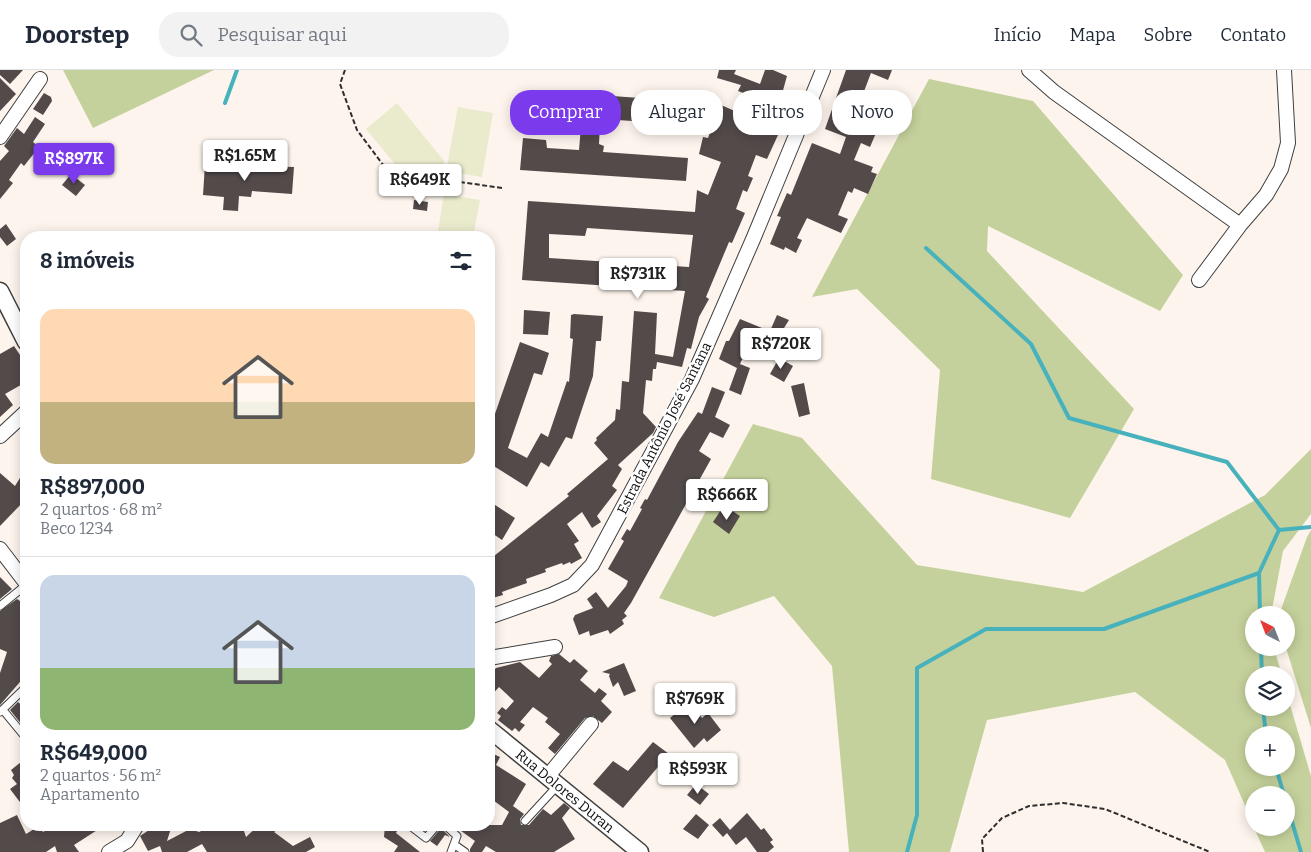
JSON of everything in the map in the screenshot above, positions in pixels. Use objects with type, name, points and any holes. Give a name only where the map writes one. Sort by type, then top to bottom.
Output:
[{"type":"street","name":"Estrada Antônio José Santana","points":[[495,615],[573,585],[592,565],[692,379],[754,237],[823,70]]},
{"type":"street","points":[[1029,70],[1054,92],[1240,226]]},
{"type":"street","points":[[1199,280],[1266,195],[1281,169],[1288,143],[1284,70]]},
{"type":"street","points":[[0,137],[40,78]]},
{"type":"street","points":[[0,286],[20,311]]},
{"type":"street","points":[[0,291],[20,330]]},
{"type":"street","points":[[0,436],[20,418]]},
{"type":"street","points":[[0,549],[20,576]]},
{"type":"street","points":[[495,657],[555,646]]},
{"type":"street","points":[[553,780],[592,724]]},
{"type":"street","name":"Rua Dolores Duran","points":[[495,740],[553,780],[640,852]]},
{"type":"street","points":[[109,852],[130,847],[135,831]]},
{"type":"lane","points":[[0,606],[20,589]]},
{"type":"lane","points":[[20,692],[1,711],[20,732]]},
{"type":"lane","points":[[525,821],[553,780]]},
{"type":"lane","points":[[417,831],[426,838],[432,831]]},
{"type":"lane","points":[[452,831],[457,836],[453,849],[466,852]]},
{"type":"path","points":[[345,70],[340,84],[357,130],[404,194],[419,192],[439,179],[502,188]]},
{"type":"path","points":[[984,852],[982,839],[1002,818],[1029,806],[1063,803],[1105,809],[1210,852]]},
{"type":"green space","points":[[63,70],[214,70],[93,128]]},
{"type":"green space","points":[[929,79],[1033,101],[1183,275],[1160,311],[988,226],[987,251],[1134,409],[1070,518],[931,479],[940,370],[857,289],[812,297],[899,135],[912,135],[912,111]]},
{"type":"green space","points":[[397,103],[445,162],[414,187],[366,129]]},
{"type":"green space","points":[[458,107],[493,113],[482,177],[446,171]]},
{"type":"green space","points":[[444,194],[480,200],[474,231],[438,231]]},
{"type":"green space","points":[[753,424],[802,438],[917,565],[1083,592],[1265,495],[1311,449],[1311,514],[1283,551],[1273,606],[1245,606],[1245,656],[1276,656],[1279,666],[1245,666],[1245,716],[1293,716],[1311,776],[1311,852],[1265,852],[1258,836],[1295,836],[1295,786],[1245,786],[1245,806],[1225,760],[1135,692],[987,720],[950,852],[849,852],[832,666],[774,596],[714,617],[659,598]]},
{"type":"green space","points":[[1311,530],[1311,728],[1295,677],[1295,666],[1292,666],[1288,656],[1295,656],[1295,606],[1282,606]]},
{"type":"building","points":[[0,70],[23,70],[10,84],[0,75]]},
{"type":"building","points":[[719,70],[736,70],[734,74],[760,84],[765,70],[773,70],[787,76],[783,90],[738,90],[741,85],[717,78]]},
{"type":"building","points":[[846,70],[892,70],[888,80],[871,73],[864,90],[839,90]]},
{"type":"building","points":[[0,78],[16,94],[0,111]]},
{"type":"building","points":[[44,93],[51,97],[52,101],[43,115],[33,109]]},
{"type":"building","points":[[621,97],[631,97],[631,121],[621,120]]},
{"type":"building","points":[[723,106],[733,110],[733,135],[778,135],[767,159],[756,155],[748,176],[753,178],[747,192],[743,190],[736,209],[745,213],[732,243],[729,242],[706,297],[709,299],[699,317],[691,349],[687,348],[682,367],[657,362],[656,369],[653,369],[652,381],[646,380],[643,413],[656,427],[653,433],[618,465],[622,469],[612,486],[617,490],[597,516],[601,522],[592,528],[582,512],[567,524],[579,541],[574,544],[582,558],[571,564],[570,562],[563,565],[562,563],[545,569],[546,572],[526,579],[527,583],[502,592],[503,595],[495,597],[495,555],[569,496],[567,494],[608,459],[594,443],[597,440],[596,438],[615,420],[616,409],[620,410],[622,381],[629,382],[634,311],[657,313],[655,354],[673,357],[685,291],[522,280],[528,201],[695,212],[697,190],[708,195],[721,162],[699,154],[703,137],[723,135]],"holes":[[[587,228],[693,235],[689,267],[549,258],[549,234],[585,236]]]},
{"type":"building","points":[[832,109],[832,132],[825,129]]},
{"type":"building","points":[[35,117],[45,124],[33,142],[39,147],[24,166],[21,163],[9,180],[13,183],[0,199],[0,161],[9,151],[4,146],[17,128],[24,134]]},
{"type":"building","points":[[580,135],[599,135],[599,144],[604,146],[603,152],[688,158],[686,181],[520,170],[523,138],[546,140],[547,148],[579,150]]},
{"type":"building","points":[[841,135],[875,135],[870,147],[861,143],[854,160],[873,167],[871,172],[877,174],[868,194],[854,188],[852,193],[848,191],[838,215],[848,219],[841,233],[807,218],[797,238],[802,240],[796,253],[785,247],[784,250],[770,244],[781,217],[777,216],[787,193],[791,195],[812,143],[840,154],[846,137]]},
{"type":"building","points":[[205,164],[294,167],[292,194],[252,191],[251,197],[239,196],[238,211],[223,210],[224,197],[203,195]]},
{"type":"building","points":[[71,174],[85,185],[76,196],[62,185]]},
{"type":"building","points":[[414,200],[428,202],[427,211],[413,209]]},
{"type":"building","points":[[6,224],[16,239],[7,246],[0,237],[0,229]]},
{"type":"building","points":[[524,310],[550,312],[548,335],[523,334]]},
{"type":"building","points":[[571,315],[603,316],[601,341],[596,341],[593,376],[572,439],[566,437],[549,467],[541,462],[527,487],[495,467],[495,414],[520,342],[549,353],[542,375],[534,373],[508,448],[527,458],[541,433],[548,437],[567,381],[569,382],[573,339],[570,338]]},
{"type":"building","points":[[777,315],[789,320],[779,336],[770,331]]},
{"type":"building","points":[[740,319],[762,328],[752,346],[749,345],[740,364],[750,368],[741,395],[729,390],[737,368],[719,359],[726,341],[729,341]]},
{"type":"building","points":[[14,346],[20,355],[20,385],[5,394],[13,405],[0,417],[0,354]]},
{"type":"building","points":[[779,358],[793,366],[784,382],[770,374]]},
{"type":"building","points":[[804,383],[810,414],[799,417],[791,386]]},
{"type":"building","points":[[712,387],[725,392],[715,417],[730,425],[723,438],[710,432],[699,451],[711,459],[624,613],[627,616],[622,620],[624,624],[610,634],[608,630],[590,636],[589,631],[579,635],[573,619],[575,615],[593,608],[587,599],[596,592],[608,608],[626,586],[628,581],[608,569],[624,541],[621,539],[627,529],[630,531],[642,509],[640,508],[645,499],[647,500],[678,442],[698,412],[702,414]]},
{"type":"building","points":[[0,473],[15,486],[20,478],[20,505],[0,526]]},
{"type":"building","points":[[495,505],[515,518],[502,540],[495,535]]},
{"type":"building","points":[[721,510],[729,513],[731,510],[740,516],[729,534],[713,522]]},
{"type":"building","points":[[0,577],[12,589],[0,599]]},
{"type":"building","points":[[17,599],[20,601],[20,682],[0,705],[0,673],[7,652],[0,649],[0,611]]},
{"type":"building","points":[[559,654],[570,663],[574,659],[588,671],[580,680],[595,693],[599,688],[607,694],[601,701],[612,712],[602,723],[593,716],[585,718],[555,754],[548,748],[560,734],[545,722],[548,718],[533,707],[520,722],[525,725],[519,732],[515,728],[512,731],[498,720],[501,716],[497,713],[502,707],[506,710],[514,701],[499,687],[495,691],[496,668],[520,662],[539,678],[552,664],[549,661],[551,656]]},
{"type":"building","points":[[624,663],[636,691],[624,696],[618,682],[613,687],[610,674],[602,672]]},
{"type":"building","points":[[18,702],[20,704],[20,722],[10,710]]},
{"type":"building","points":[[689,702],[702,718],[708,713],[721,730],[707,742],[704,738],[694,748],[670,718]]},
{"type":"building","points":[[653,742],[669,754],[623,808],[593,784],[613,761],[628,771]]},
{"type":"building","points":[[495,755],[500,757],[496,765],[526,784],[510,811],[513,806],[524,814],[520,819],[521,825],[529,825],[543,809],[551,815],[564,803],[570,808],[562,818],[575,839],[554,852],[496,852],[486,846],[482,852],[470,852],[475,841],[461,831],[495,831],[495,825],[502,825],[509,812],[495,802]]},
{"type":"building","points":[[20,763],[20,802],[10,789],[17,784],[12,778],[14,775],[11,770]]},
{"type":"building","points":[[696,784],[709,794],[700,805],[687,795]]},
{"type":"building","points":[[747,813],[761,830],[764,828],[773,840],[770,842],[774,847],[768,852],[757,852],[746,837],[736,845],[727,833],[723,837],[712,825],[720,818],[730,830]]},
{"type":"building","points":[[696,814],[709,825],[698,839],[683,829]]},
{"type":"building","points":[[17,815],[20,821],[20,831],[25,831],[26,834],[31,831],[96,831],[74,845],[79,852],[57,852],[55,846],[46,852],[0,852],[0,823]]},
{"type":"building","points":[[148,831],[170,831],[167,841],[186,831],[244,831],[246,837],[252,831],[275,831],[274,832],[293,846],[310,837],[315,847],[306,852],[207,852],[202,844],[187,852],[162,852],[160,846],[148,851],[140,836]]},
{"type":"building","points":[[384,831],[397,831],[396,833],[420,852],[394,852],[398,846],[384,837]]},
{"type":"building","points":[[438,831],[444,831],[450,837],[445,835],[437,846],[430,841]]},
{"type":"waterway","points":[[225,103],[237,70]]},
{"type":"waterway","points":[[926,248],[1031,344],[1069,418],[1227,462],[1279,530]]},
{"type":"waterway","points":[[1260,606],[1259,573],[1279,530],[1311,527]]},
{"type":"waterway","points":[[907,852],[917,815],[917,668],[986,629],[1104,629],[1259,573]]},
{"type":"waterway","points":[[1261,656],[1262,666]]},
{"type":"waterway","points":[[1264,716],[1265,726]]},
{"type":"waterway","points":[[1278,776],[1281,786]]},
{"type":"waterway","points":[[1295,832],[1301,852]]}]
